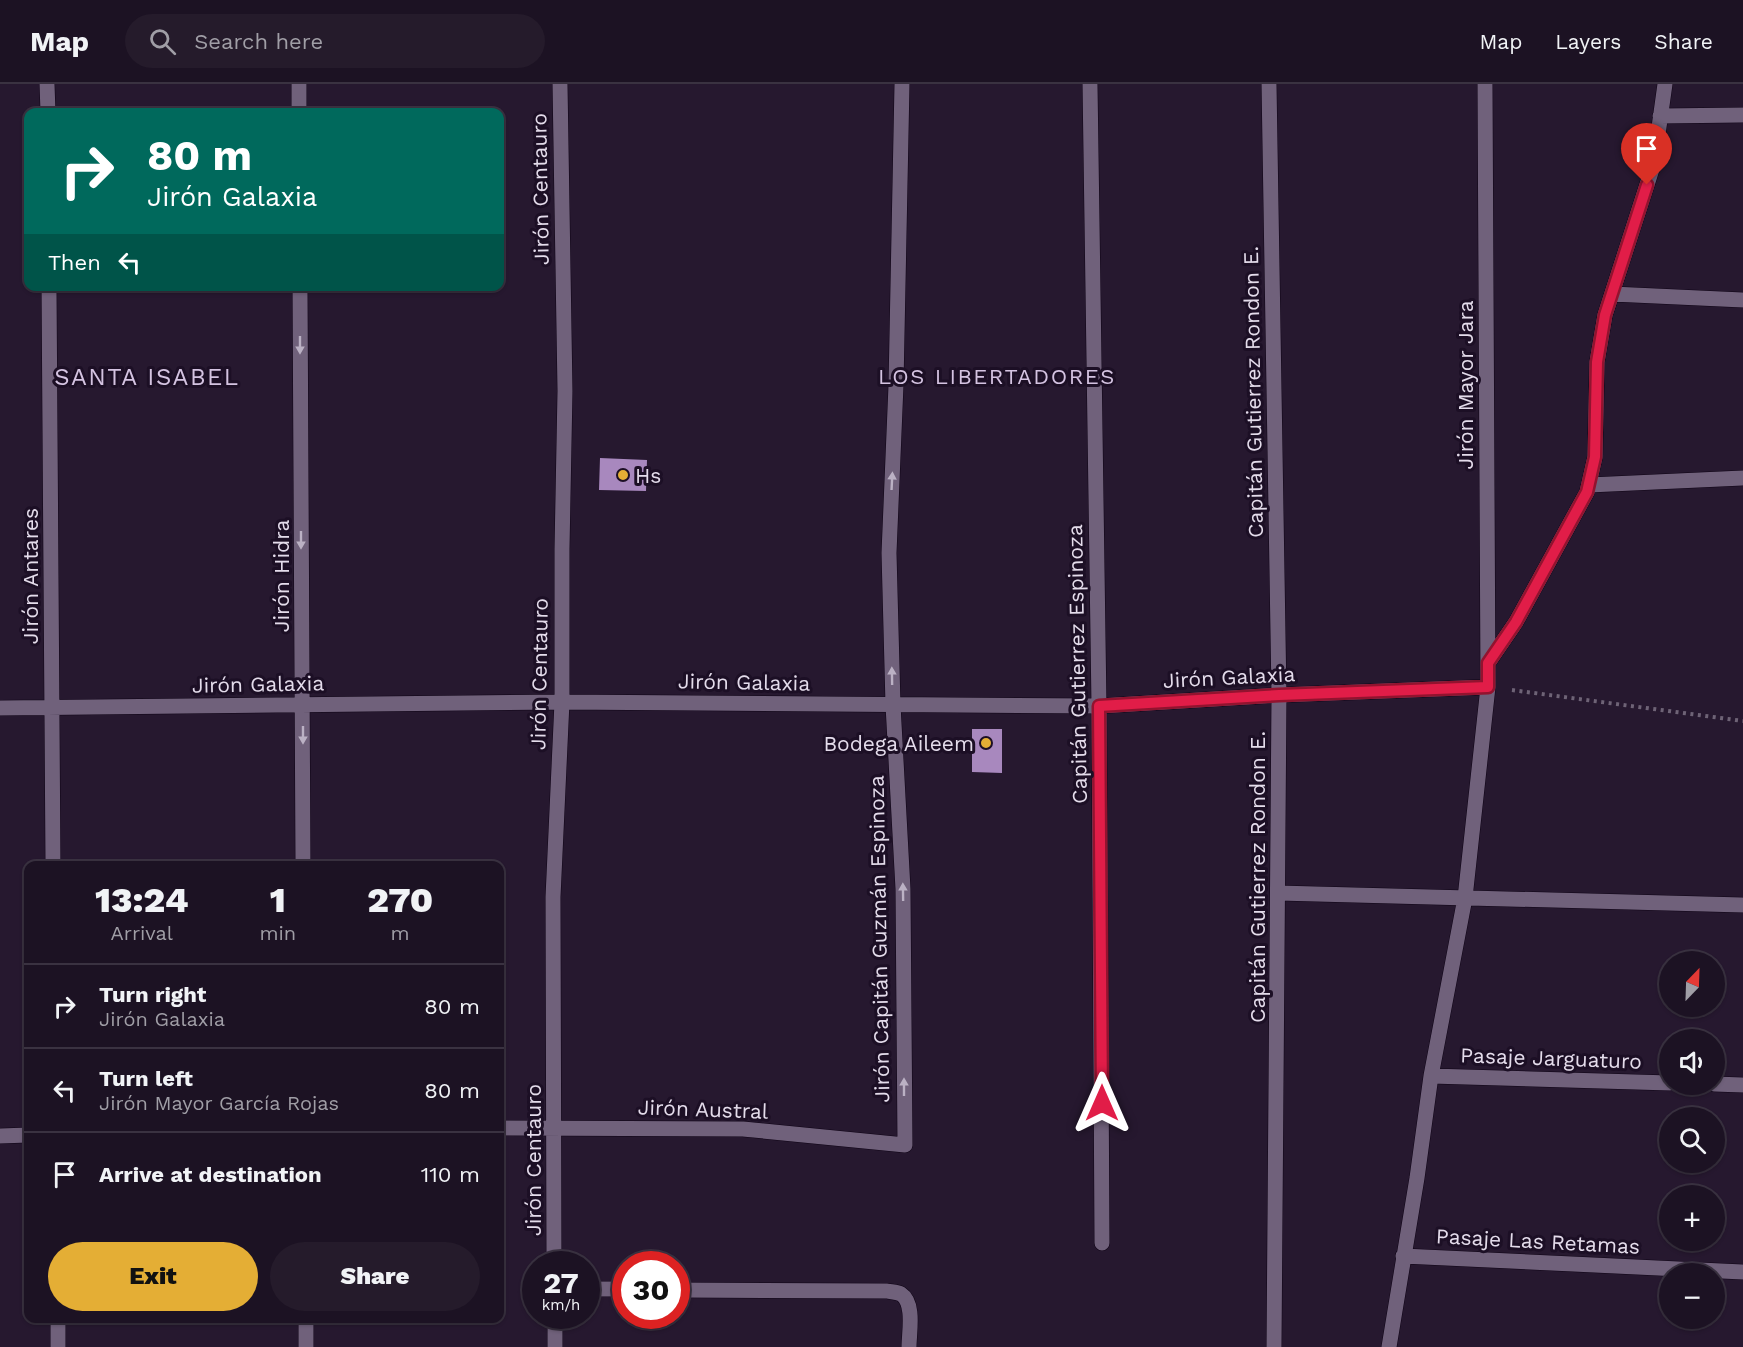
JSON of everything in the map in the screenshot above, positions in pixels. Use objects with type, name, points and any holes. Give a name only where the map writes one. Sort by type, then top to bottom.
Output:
[{"type":"street","points":[[47,84],[48,108]]},
{"type":"street","points":[[299,84],[299,108]]},
{"type":"street","name":"Jirón Centauro","points":[[554,1251],[553,897],[562,702],[565,391],[560,84]]},
{"type":"street","name":"Jirón Capitán Guzmán Espinoza","points":[[902,84],[897,385],[889,553],[893,705],[903,889],[905,1145]]},
{"type":"street","name":"Capitán Gutierrez Espinoza","points":[[1090,84],[1099,706],[1102,1243]]},
{"type":"street","name":"Capitán Gutierrez Rondon E.","points":[[1269,84],[1279,695],[1274,1347]]},
{"type":"street","name":"Jirón Mayor Jara","points":[[1389,1347],[1431,1076],[1466,898],[1488,687],[1485,84]]},
{"type":"street","points":[[1488,663],[1516,622],[1587,492],[1595,457],[1597,362],[1605,315],[1654,163],[1665,84]]},
{"type":"street","points":[[1660,117],[1743,115]]},
{"type":"street","name":"Jirón Antares","points":[[49,291],[53,861]]},
{"type":"street","name":"Jirón Hidra","points":[[300,291],[303,861]]},
{"type":"street","points":[[1612,294],[1743,300]]},
{"type":"street","points":[[1589,485],[1743,478]]},
{"type":"street","name":"Jirón Galaxia","points":[[0,708],[562,702],[1099,706],[1279,695],[1488,687]]},
{"type":"street","points":[[1278,893],[1743,905]]},
{"type":"street","name":"Pasaje Jarguaturo","points":[[1431,1076],[1659,1083]]},
{"type":"street","points":[[1725,1084],[1743,1085]]},
{"type":"street","name":"Jirón Austral","points":[[504,1128],[743,1129],[905,1145]]},
{"type":"street","points":[[0,1136],[24,1136]]},
{"type":"street","name":"Pasaje Las Retamas","points":[[1403,1256],[1743,1272]]},
{"type":"street","points":[[690,1290],[899,1293],[910,1305],[909,1347]]},
{"type":"street","points":[[58,1323],[58,1347]]},
{"type":"street","points":[[306,1323],[306,1347]]},
{"type":"street","points":[[555,1329],[555,1347]]},
{"type":"path","points":[[1488,687],[1743,721]]},
{"type":"building","name":"Hs","points":[[600,458],[647,460],[646,491],[599,490]]},
{"type":"building","points":[[972,729],[1002,729],[1002,773],[972,772]]},
{"type":"place","name":"Hs","points":[[623,475]]},
{"type":"place","name":"Bodega Aileem","points":[[986,743]]},
{"type":"district","name":"LOS LIBERTADORES","points":[[997,376]]},
{"type":"district","name":"SANTA ISABEL","points":[[147,377]]},
{"type":"route","points":[[1102,1103],[1099,706],[1279,695],[1488,687],[1488,663],[1516,622],[1587,492],[1595,457],[1597,362],[1605,315],[1647,185]]}]
